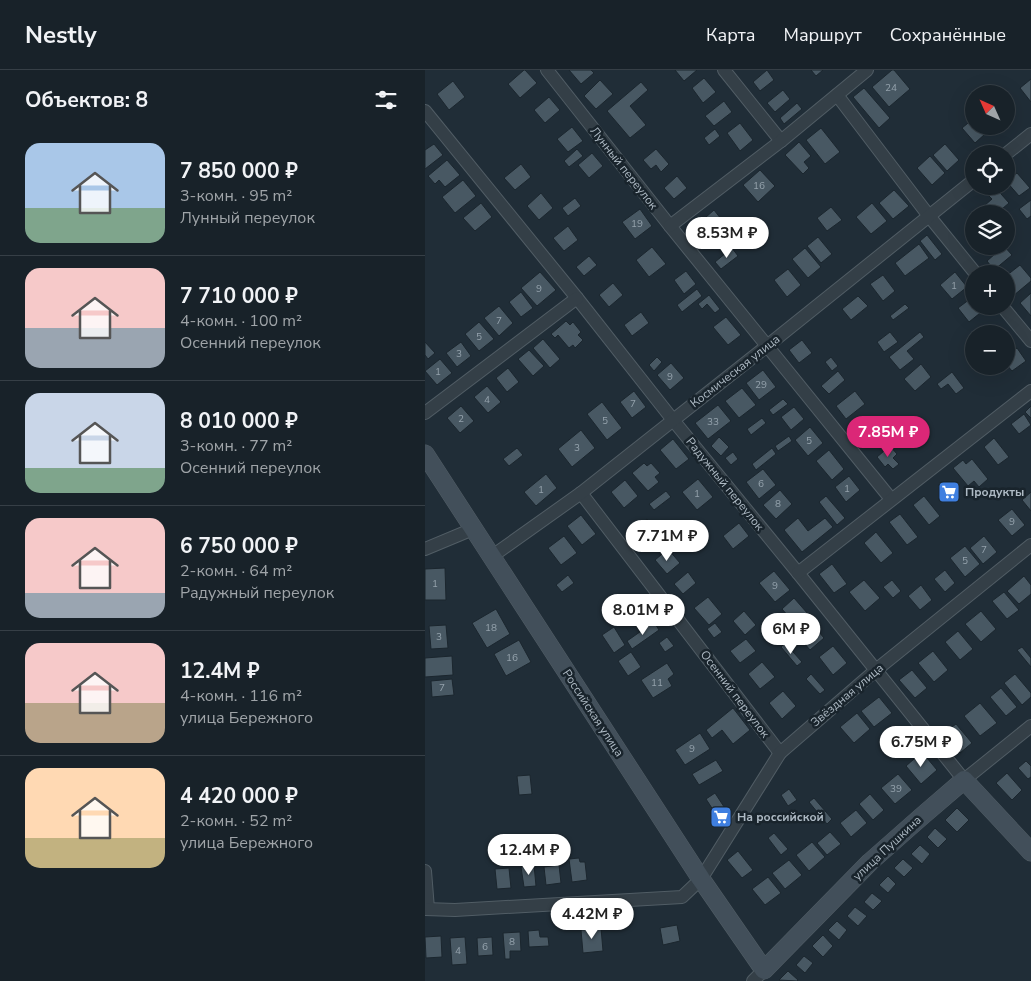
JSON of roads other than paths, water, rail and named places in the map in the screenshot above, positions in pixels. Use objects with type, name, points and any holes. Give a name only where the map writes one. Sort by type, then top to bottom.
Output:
[{"type":"street","name":"Лунный переулок","points":[[547,70],[891,499]]},
{"type":"street","points":[[723,70],[781,141]]},
{"type":"street","points":[[671,226],[781,141],[867,70]]},
{"type":"street","points":[[837,95],[969,265]]},
{"type":"street","name":"Радужный переулок","points":[[425,111],[964,780],[1031,852]]},
{"type":"street","points":[[1015,147],[1031,134]]},
{"type":"street","name":"Космическая улица","points":[[491,557],[581,493],[965,187]]},
{"type":"street","points":[[425,413],[577,298]]},
{"type":"street","points":[[1009,315],[1031,341]]},
{"type":"street","points":[[798,573],[1031,391]]},
{"type":"street","name":"Российская улица","points":[[425,454],[701,879],[759,975]]},
{"type":"street","name":"Осенний переулок","points":[[581,493],[780,753]]},
{"type":"street","points":[[425,549],[473,529]]},
{"type":"street","name":"Звёздная улица","points":[[427,909],[455,910],[682,897],[701,879],[780,753],[876,670],[1031,544]]},
{"type":"street","name":"улица Пушкина","points":[[759,975],[870,862],[964,780],[1031,726]]},
{"type":"street","points":[[425,871],[427,909]]},
{"type":"place","name":"Продукты","points":[[949,492]]},
{"type":"place","name":"На российской","points":[[721,817]]}]
